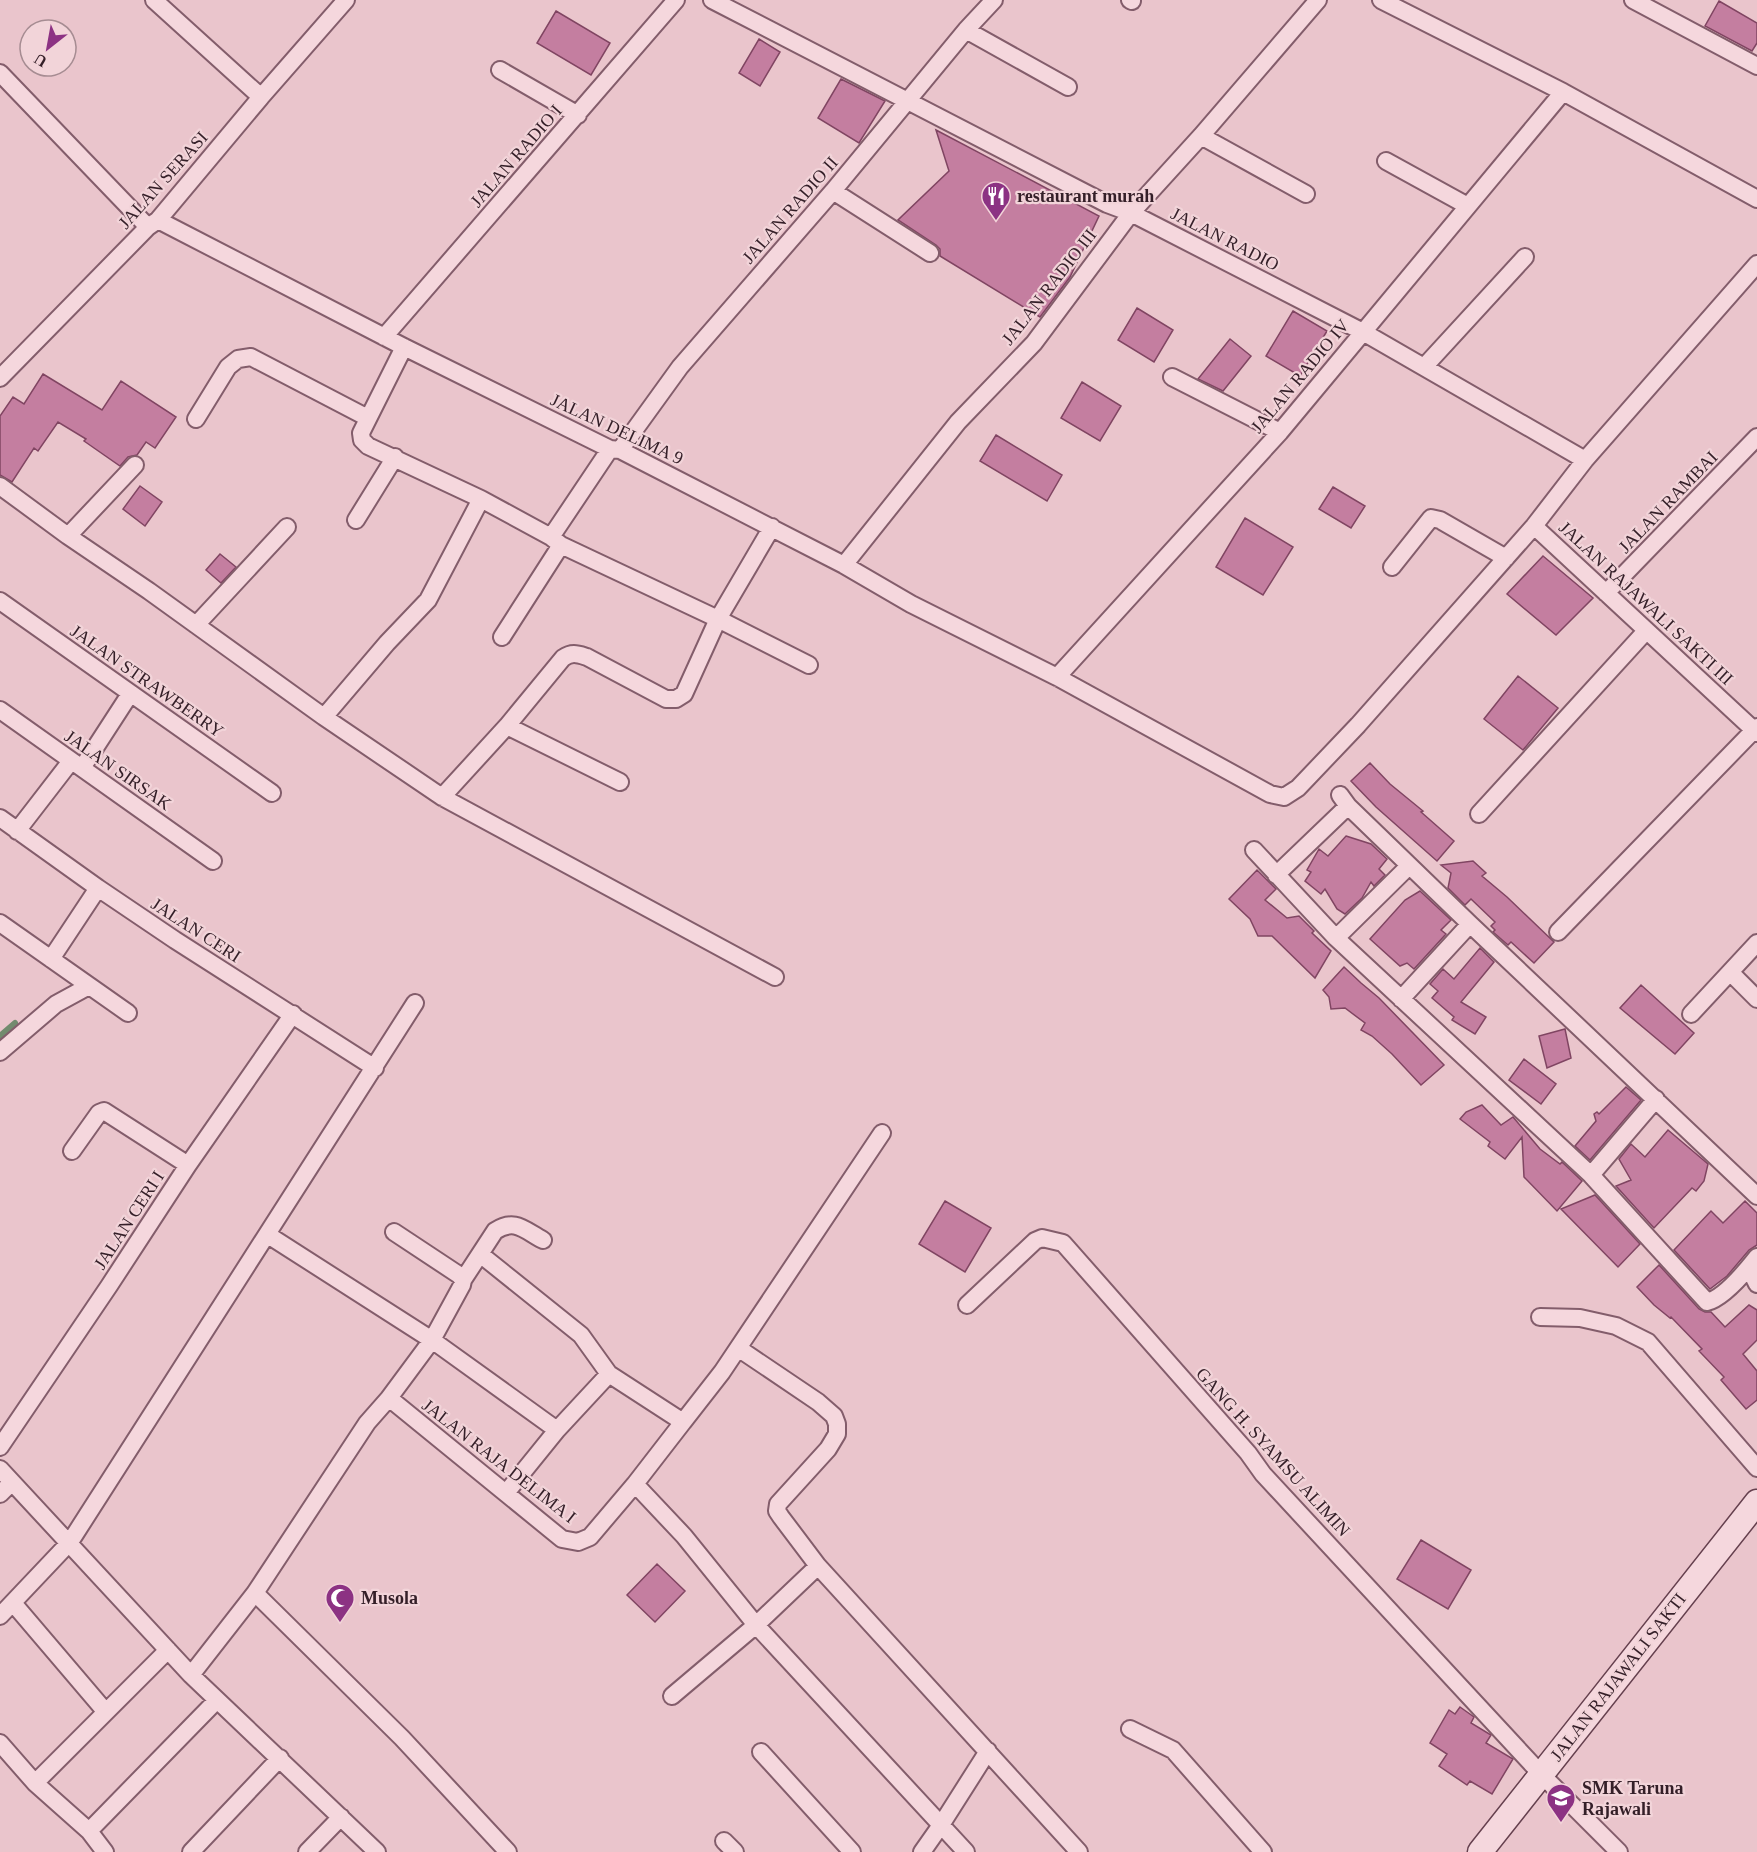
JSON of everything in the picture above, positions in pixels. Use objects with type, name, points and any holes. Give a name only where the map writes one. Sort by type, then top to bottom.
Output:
[{"type":"street","points":[[154,0],[261,97]]},
{"type":"street","name":"JALAN SERASI","points":[[0,378],[153,224],[346,0]]},
{"type":"street","name":"JALAN RADIO I","points":[[384,337],[676,0]]},
{"type":"street","name":"JALAN RADIO","points":[[712,0],[1097,199],[1131,213],[1363,332],[1585,460]]},
{"type":"street","name":"JALAN RADIO II","points":[[501,637],[556,541],[615,449],[680,367],[833,191],[966,30],[994,0]]},
{"type":"street","points":[[1380,0],[1563,92],[1757,199]]},
{"type":"street","points":[[1633,0],[1757,66]]},
{"type":"street","name":"JALAN RADIO III","points":[[844,565],[958,422],[1034,343],[1131,213],[1315,4]]},
{"type":"street","points":[[966,30],[1068,87]]},
{"type":"street","points":[[500,70],[578,115]]},
{"type":"street","name":"JALAN DELIMA 9","points":[[0,73],[153,224],[772,527],[911,604],[1057,677],[1270,794],[1284,797],[1298,788],[1358,725],[1506,558]]},
{"type":"street","name":"JALAN RADIO IV","points":[[1057,677],[1280,432],[1466,205],[1563,92]]},
{"type":"street","points":[[1201,136],[1306,194]]},
{"type":"street","points":[[1386,161],[1466,205]]},
{"type":"street","points":[[833,191],[930,253]]},
{"type":"street","points":[[1424,367],[1526,257]]},
{"type":"street","points":[[1392,567],[1431,518],[1440,520],[1506,558],[1585,460],[1757,264]]},
{"type":"street","points":[[404,347],[361,433],[362,440],[368,446],[481,499],[556,541],[808,665]]},
{"type":"street","points":[[196,419],[228,368],[238,359],[251,357],[368,418]]},
{"type":"street","points":[[1172,377],[1280,432]]},
{"type":"street","name":"JALAN RAMBAI","points":[[1606,593],[1757,437]]},
{"type":"street","points":[[356,520],[395,457]]},
{"type":"street","points":[[68,536],[135,465]]},
{"type":"street","points":[[0,486],[324,717],[442,797],[775,977]]},
{"type":"street","points":[[324,717],[387,643],[428,600],[481,499]]},
{"type":"street","name":"JALAN RAJAWALI SAKTI III","points":[[1534,526],[1756,730]]},
{"type":"street","points":[[196,625],[287,527]]},
{"type":"street","points":[[442,797],[507,726],[563,658],[575,653],[587,657],[666,699],[676,699],[684,694],[718,619],[772,527]]},
{"type":"street","name":"JALAN STRAWBERRY","points":[[0,601],[272,793]]},
{"type":"street","points":[[1479,814],[1646,631]]},
{"type":"street","points":[[18,831],[76,765],[130,693]]},
{"type":"street","name":"JALAN SIRSAK","points":[[0,710],[213,861]]},
{"type":"street","points":[[507,726],[620,782]]},
{"type":"street","points":[[1558,932],[1756,730]]},
{"type":"street","points":[[1276,875],[1344,800],[1408,866],[1757,1196]]},
{"type":"street","name":"JALAN CERI","points":[[0,818],[98,888],[375,1068]]},
{"type":"street","points":[[1254,850],[1336,938],[1591,1175],[1707,1302],[1716,1300],[1753,1262]]},
{"type":"street","points":[[1336,938],[1408,866]]},
{"type":"street","points":[[51,959],[98,888]]},
{"type":"street","points":[[0,923],[128,1013]]},
{"type":"street","points":[[1401,999],[1470,924]]},
{"type":"street","points":[[1691,1014],[1757,943]]},
{"type":"street","points":[[1730,972],[1757,999]]},
{"type":"street","points":[[0,1052],[56,1004],[89,986]]},
{"type":"street","points":[[0,1616],[70,1542],[415,1003]]},
{"type":"street","name":"JALAN CERI I","points":[[0,1447],[188,1165],[293,1014]]},
{"type":"street","points":[[1591,1175],[1656,1099]]},
{"type":"street","points":[[72,1151],[99,1113],[104,1111],[188,1165]]},
{"type":"street","points":[[882,1133],[722,1372],[635,1484],[684,1536],[756,1625],[966,1852]]},
{"type":"street","points":[[191,1675],[255,1593],[367,1424],[432,1340],[463,1280],[495,1231],[507,1224],[514,1225],[543,1240]]},
{"type":"street","points":[[394,1232],[459,1275],[463,1280]]},
{"type":"street","points":[[268,1235],[432,1340],[557,1430]]},
{"type":"street","name":"GANG H. SYAMSU ALIMIN","points":[[967,1305],[1035,1241],[1042,1238],[1062,1243],[1248,1453],[1263,1474],[1541,1774],[1619,1852]]},
{"type":"street","points":[[480,1254],[581,1335],[609,1374],[683,1422]]},
{"type":"street","points":[[1753,1262],[1757,1284]]},
{"type":"street","points":[[1540,1317],[1580,1318],[1616,1326],[1648,1342],[1757,1468]]},
{"type":"street","points":[[738,1348],[829,1410],[837,1424],[837,1434],[828,1449],[778,1504],[777,1508],[785,1523],[819,1566],[1079,1852]]},
{"type":"street","points":[[506,1493],[557,1430],[609,1374]]},
{"type":"street","name":"JALAN RAJA DELIMA I","points":[[389,1398],[562,1539],[583,1542],[590,1537],[635,1484]]},
{"type":"street","points":[[0,1469],[6,1488],[70,1542],[191,1675],[377,1852]]},
{"type":"street","name":"JALAN RAJAWALI SAKTI","points":[[1480,1852],[1757,1502]]},
{"type":"street","points":[[672,1696],[756,1625],[819,1566]]},
{"type":"street","points":[[255,1593],[402,1738],[508,1852]]},
{"type":"street","points":[[12,1603],[105,1711]]},
{"type":"street","points":[[35,1783],[168,1650]]},
{"type":"street","points":[[89,1831],[217,1700]]},
{"type":"street","points":[[1130,1729],[1173,1750],[1263,1852]]},
{"type":"street","points":[[0,1743],[35,1783],[89,1831],[105,1852]]},
{"type":"street","points":[[922,1852],[988,1751]]},
{"type":"street","points":[[761,1752],[852,1852]]},
{"type":"street","points":[[191,1852],[280,1758]]},
{"type":"street","points":[[307,1852],[341,1817]]},
{"type":"building","points":[[1719,1],[1757,23],[1757,43],[1752,51],[1705,26]]},
{"type":"building","points":[[556,11],[610,43],[591,75],[537,43]]},
{"type":"building","points":[[759,39],[780,52],[760,86],[739,73]]},
{"type":"building","points":[[841,79],[885,101],[859,143],[818,118]]},
{"type":"building","name":"restaurant murah","points":[[936,130],[1099,216],[1070,277],[1040,317],[940,256],[940,249],[936,245],[898,220],[949,171]]},
{"type":"building","points":[[1137,308],[1173,330],[1154,362],[1118,340]]},
{"type":"building","points":[[1293,311],[1327,331],[1300,376],[1266,356]]},
{"type":"building","points":[[1230,339],[1251,356],[1223,391],[1198,379]]},
{"type":"building","points":[[43,374],[102,410],[121,381],[176,417],[155,448],[146,442],[137,455],[128,457],[120,466],[84,441],[86,439],[58,422],[38,451],[34,448],[12,482],[0,475],[0,416],[13,397],[24,404]]},
{"type":"building","points":[[1082,382],[1121,406],[1100,441],[1061,418]]},
{"type":"building","points":[[996,435],[1062,475],[1047,501],[980,461]]},
{"type":"building","points":[[140,486],[162,502],[145,526],[123,509]]},
{"type":"building","points":[[1333,487],[1365,506],[1351,528],[1319,509]]},
{"type":"building","points":[[1245,518],[1293,547],[1263,595],[1216,567]]},
{"type":"building","points":[[220,554],[236,567],[221,583],[206,570]]},
{"type":"building","points":[[1543,556],[1593,598],[1556,635],[1507,594]]},
{"type":"building","points":[[1518,676],[1558,708],[1523,750],[1484,719]]},
{"type":"building","points":[[1370,763],[1454,841],[1437,861],[1376,807],[1351,781]]},
{"type":"building","points":[[1346,836],[1371,844],[1387,859],[1379,869],[1385,875],[1374,886],[1371,882],[1362,898],[1345,914],[1337,909],[1325,889],[1321,894],[1305,881],[1311,872],[1307,870],[1319,849],[1328,856]]},
{"type":"building","points":[[1473,861],[1486,873],[1482,876],[1554,942],[1534,963],[1511,942],[1508,945],[1493,932],[1495,930],[1491,926],[1495,922],[1471,899],[1465,905],[1448,888],[1451,873],[1441,865]]},
{"type":"building","points":[[1257,870],[1276,889],[1265,900],[1287,918],[1299,916],[1314,931],[1312,933],[1331,951],[1315,978],[1272,936],[1258,936],[1250,919],[1229,899]]},
{"type":"building","points":[[1420,891],[1451,920],[1441,930],[1446,934],[1414,969],[1407,963],[1400,966],[1370,939],[1405,900]]},
{"type":"building","points":[[1480,948],[1494,962],[1461,1002],[1486,1017],[1475,1034],[1452,1020],[1454,1017],[1432,998],[1438,991],[1430,984],[1443,969],[1454,979]]},
{"type":"building","points":[[1344,967],[1379,998],[1444,1065],[1421,1085],[1392,1054],[1372,1036],[1361,1030],[1365,1023],[1345,1008],[1331,1009],[1329,997],[1323,990]]},
{"type":"building","points":[[1641,985],[1694,1033],[1675,1054],[1620,1008]]},
{"type":"building","points":[[1565,1029],[1571,1058],[1547,1068],[1539,1036]]},
{"type":"building","points":[[1524,1059],[1556,1084],[1541,1104],[1509,1080]]},
{"type":"building","points":[[1626,1087],[1641,1100],[1590,1160],[1575,1146],[1596,1121],[1594,1114],[1597,1112],[1599,1114]]},
{"type":"building","points":[[1482,1105],[1501,1125],[1513,1117],[1540,1149],[1560,1164],[1562,1162],[1582,1181],[1557,1211],[1524,1177],[1522,1137],[1505,1159],[1488,1146],[1490,1142],[1460,1119],[1466,1112]]},
{"type":"building","points":[[1668,1130],[1708,1164],[1704,1181],[1696,1191],[1692,1188],[1654,1228],[1616,1186],[1631,1180],[1619,1159],[1631,1144],[1645,1157]]},
{"type":"building","points":[[1595,1195],[1640,1244],[1618,1267],[1561,1209]]},
{"type":"building","points":[[945,1201],[991,1228],[965,1272],[919,1244]]},
{"type":"building","points":[[1745,1201],[1757,1213],[1757,1245],[1749,1250],[1727,1276],[1710,1289],[1674,1250],[1711,1211],[1723,1223]]},
{"type":"building","points":[[1659,1265],[1699,1309],[1711,1312],[1725,1327],[1749,1305],[1757,1310],[1757,1340],[1743,1354],[1757,1371],[1757,1400],[1746,1409],[1721,1380],[1724,1377],[1699,1351],[1702,1349],[1637,1287]]},
{"type":"building","points":[[1421,1540],[1471,1570],[1448,1609],[1397,1579]]},
{"type":"building","points":[[657,1564],[685,1591],[655,1622],[627,1595]]},
{"type":"building","points":[[1460,1707],[1474,1717],[1471,1723],[1491,1735],[1486,1743],[1513,1759],[1492,1794],[1470,1781],[1467,1785],[1439,1766],[1447,1754],[1430,1743],[1449,1710],[1455,1714]]},
{"type":"waterway","points":[[0,1036],[15,1023]]},
{"type":"place","name":"restaurant murah","points":[[996,222]]},
{"type":"place","name":"Musola","points":[[340,1624]]},
{"type":"place","name":"SMK Taruna Rajawali","points":[[1561,1824]]}]
